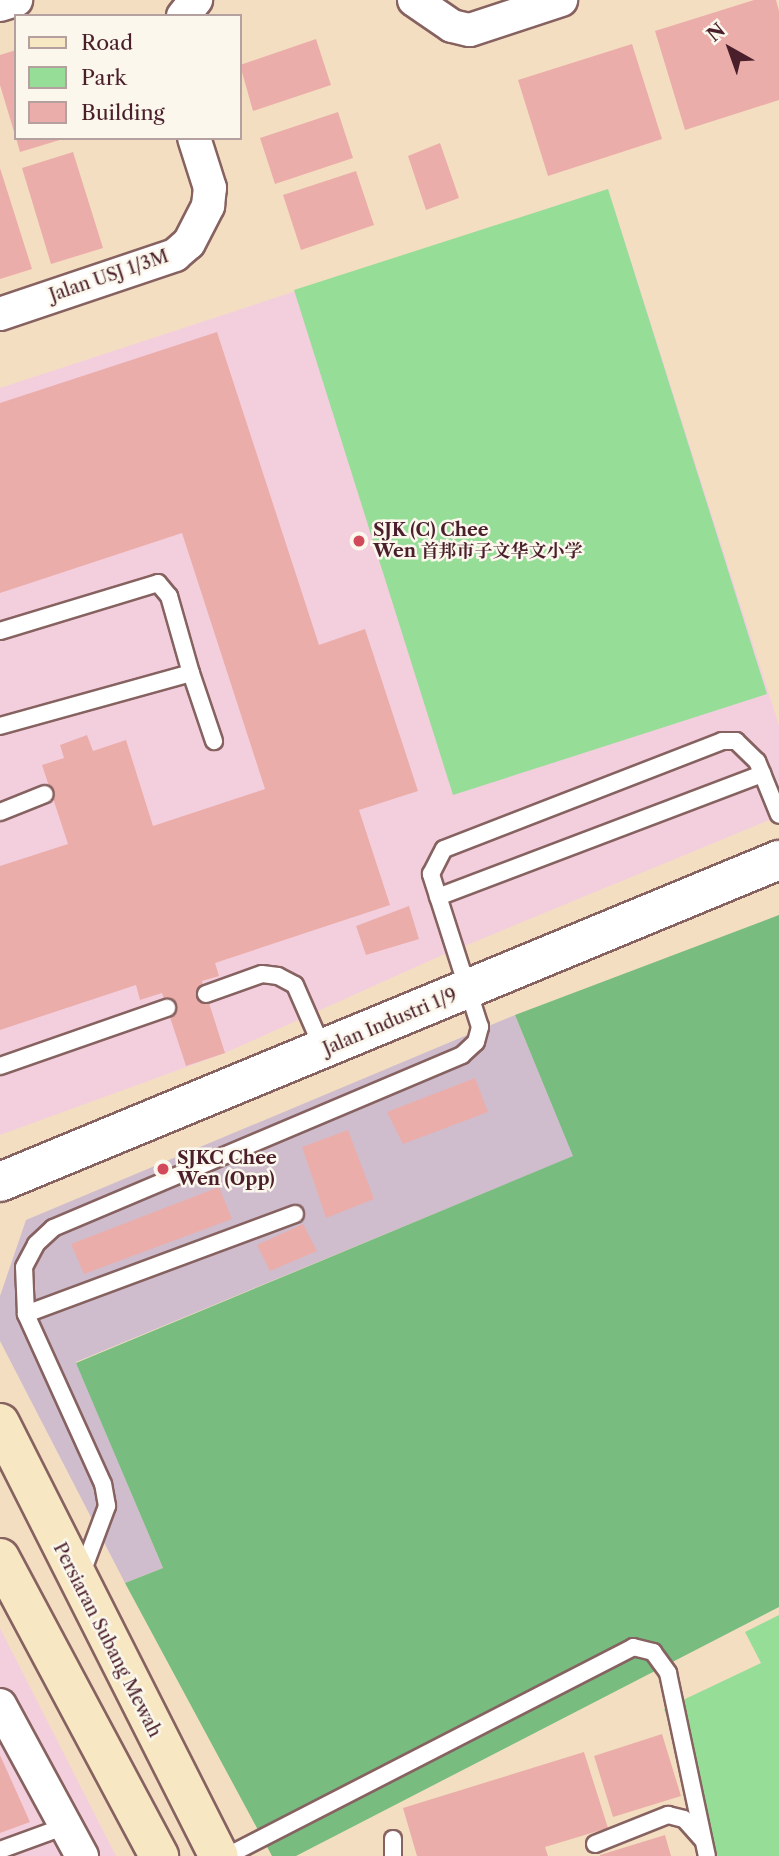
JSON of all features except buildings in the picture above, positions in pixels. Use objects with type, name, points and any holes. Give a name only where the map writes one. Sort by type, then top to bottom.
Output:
[{"type":"main road","name":"Persiaran Subang Mewah","points":[[0,1423],[78,1583],[219,1856]]},
{"type":"main road","points":[[0,1558],[159,1856]]},
{"type":"street","points":[[0,5],[16,0]]},
{"type":"street","points":[[414,0],[452,26],[470,30],[561,0]]},
{"type":"street","name":"Jalan USJ 1/3M","points":[[0,314],[175,255],[189,243],[208,206],[210,188],[195,140]]},
{"type":"street","name":"Jalan Industri 1/9","points":[[0,1182],[779,860]]},
{"type":"street","points":[[0,1706],[82,1856]]},
{"type":"lane","points":[[0,631],[158,583],[169,596],[214,741]]},
{"type":"lane","points":[[0,726],[191,673]]},
{"type":"lane","points":[[78,1583],[102,1530],[103,1484],[26,1314],[24,1267],[53,1228],[462,1055],[480,1027],[430,874],[444,849],[722,741],[747,750],[762,774],[779,815]]},
{"type":"lane","points":[[438,897],[762,774]]},
{"type":"lane","points":[[0,812],[46,794]]},
{"type":"lane","points":[[206,993],[262,974],[278,976],[295,985],[324,1050]]},
{"type":"lane","points":[[0,1066],[167,1008]]},
{"type":"lane","points":[[26,1314],[295,1214]]},
{"type":"lane","points":[[227,1856],[633,1647],[653,1653],[668,1673],[705,1849]]},
{"type":"lane","points":[[595,1844],[668,1815],[684,1819],[705,1849]]},
{"type":"lane","points":[[0,1850],[66,1825]]},
{"type":"lane","points":[[393,1839],[393,1856]]},
{"type":"shaded area","name":"SJK (C) Chee Wen 首邦市子文华文小学","points":[[608,189],[779,725],[779,816],[438,957],[225,1053],[0,1135],[0,388]]},
{"type":"shaded area","points":[[515,1015],[574,1156],[76,1362],[163,1568],[125,1583],[0,1341],[0,1296],[26,1220]]},
{"type":"shaded area","points":[[0,1628],[116,1856],[0,1856]]},
{"type":"green space","points":[[608,189],[767,694],[453,795],[294,290]]},
{"type":"green space","points":[[779,915],[779,1607],[296,1856],[272,1856],[125,1583],[163,1568],[76,1363],[573,1156],[515,1015]]},
{"type":"green space","points":[[779,1615],[779,1856],[714,1856],[664,1709],[761,1663],[745,1632]]},
{"type":"place","name":"SJK (C) Chee Wen 首邦市子文华文小学","points":[[359,541]]},
{"type":"place","name":"SJKC Chee Wen (Opp)","points":[[163,1169]]}]
